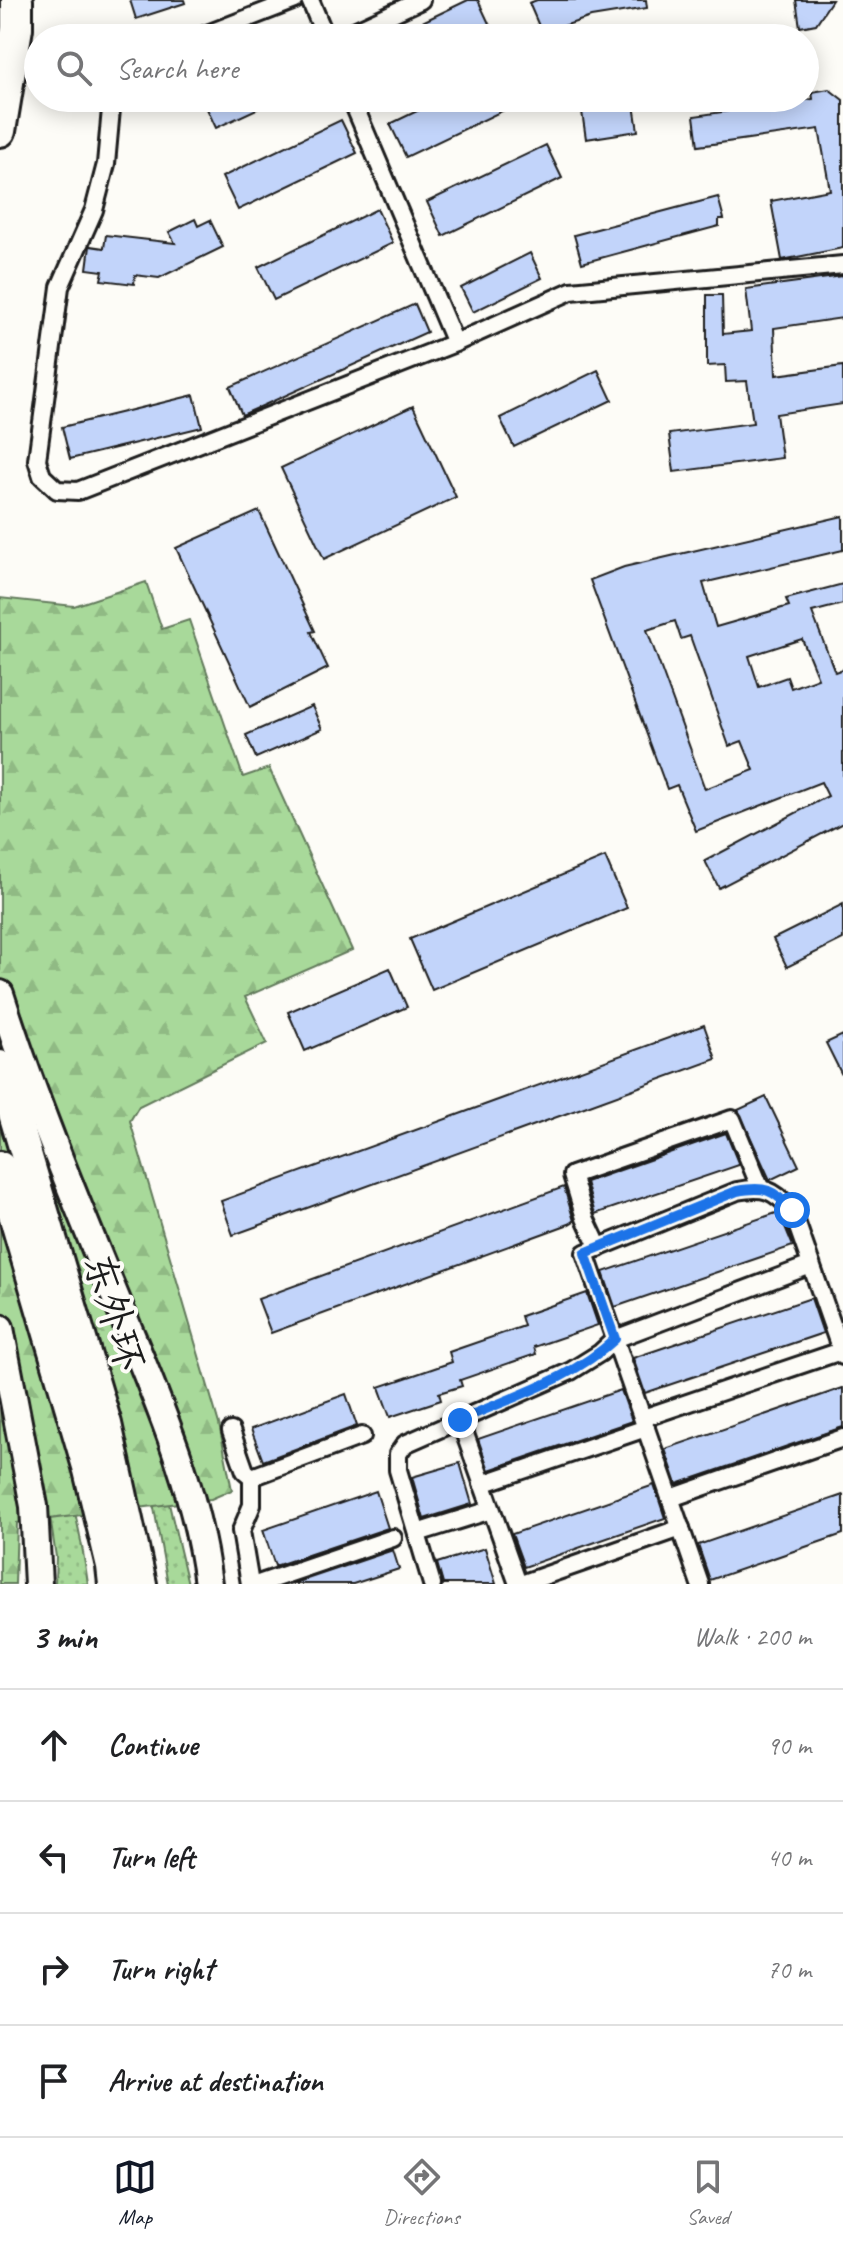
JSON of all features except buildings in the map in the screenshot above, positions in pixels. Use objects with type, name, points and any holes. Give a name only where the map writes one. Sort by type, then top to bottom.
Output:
[{"type":"highway","points":[[0,131],[17,28],[17,0]]},
{"type":"highway","name":"东外环","points":[[0,1066],[106,1424],[141,1584]]},
{"type":"highway","name":"东外环","points":[[0,1167],[89,1470],[114,1584]]},
{"type":"main road","points":[[0,994],[20,1057],[158,1402],[187,1483],[208,1584]]},
{"type":"main road","points":[[0,1328],[34,1506],[38,1584]]},
{"type":"street","points":[[233,24],[295,0]]},
{"type":"street","points":[[310,0],[320,24]]},
{"type":"street","points":[[369,24],[421,0]]},
{"type":"street","points":[[111,112],[106,164],[94,210],[60,287],[37,460],[42,476],[57,490],[78,491],[455,343],[571,291],[843,265]]},
{"type":"street","points":[[357,112],[455,343]]},
{"type":"street","points":[[599,1248],[585,1218],[572,1175],[732,1119],[760,1187]]},
{"type":"street","points":[[482,1484],[644,1423],[842,1354],[792,1210],[780,1197],[760,1187],[737,1191],[585,1253],[644,1423],[671,1498],[700,1584]]},
{"type":"street","points":[[432,1584],[398,1470],[398,1454],[405,1444],[571,1371],[600,1353],[615,1339],[811,1265]]},
{"type":"street","points":[[460,1420],[520,1584],[681,1528]]},
{"type":"street","points":[[231,1431],[245,1471],[252,1477],[252,1505],[241,1531],[250,1584]]},
{"type":"street","points":[[252,1477],[362,1436]]},
{"type":"street","points":[[671,1498],[843,1438]]},
{"type":"street","points":[[417,1533],[491,1510]]},
{"type":"street","points":[[258,1584],[393,1538]]},
{"type":"green space","points":[[146,582],[162,629],[189,620],[243,777],[269,768],[352,950],[245,997],[267,1043],[139,1106],[130,1121],[219,1424],[232,1490],[211,1499],[17,1523],[15,1584],[0,1584],[0,598],[74,606]]},
{"type":"green space","points":[[0,1264],[63,1462],[88,1584],[55,1584],[56,1557],[37,1429]]},
{"type":"green space","points":[[166,1491],[188,1584],[168,1584],[152,1497]]},
{"type":"route","points":[[460,1420],[571,1371],[600,1353],[615,1339],[585,1253],[737,1191],[760,1187],[780,1197],[792,1210]]}]
